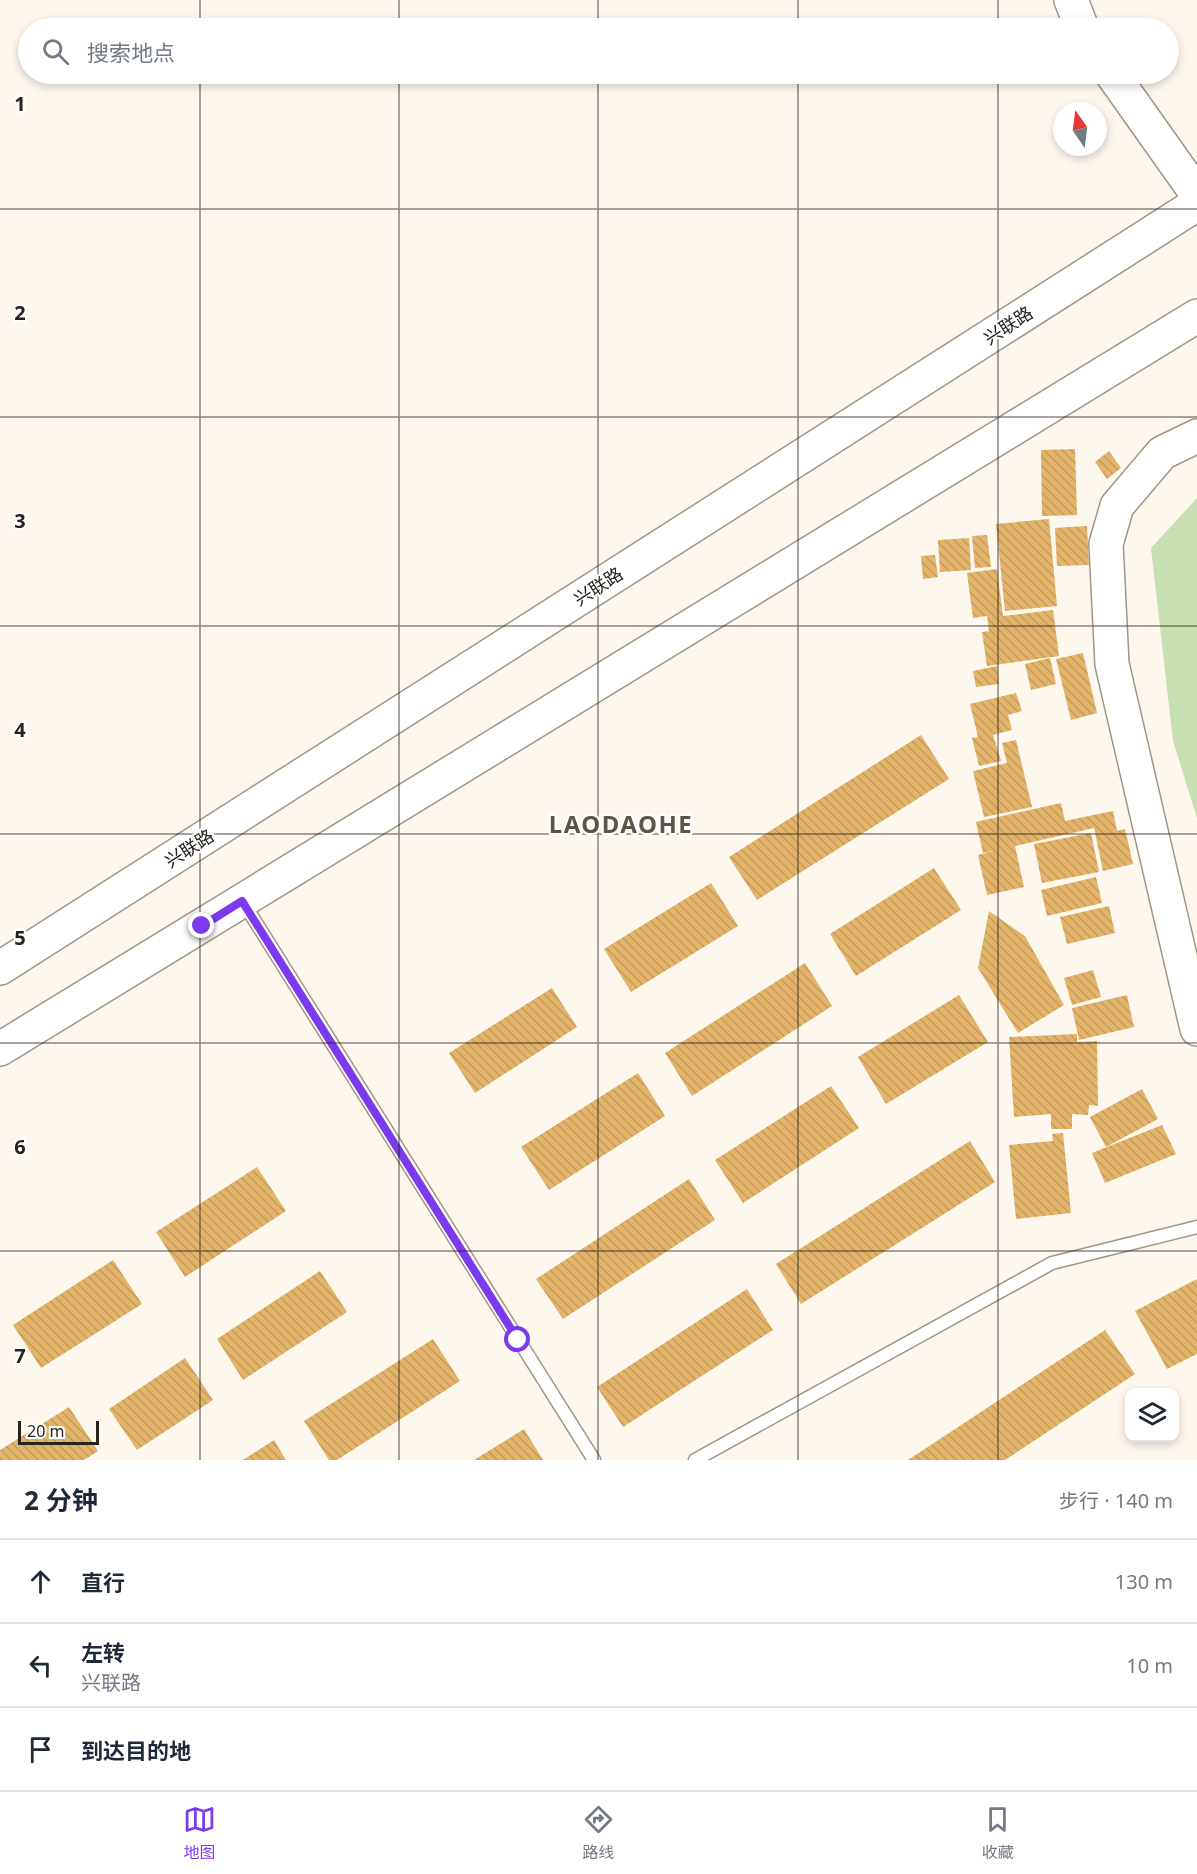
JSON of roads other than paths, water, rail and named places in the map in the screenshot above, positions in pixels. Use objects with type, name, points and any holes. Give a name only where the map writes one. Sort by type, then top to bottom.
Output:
[{"type":"main road","points":[[1071,0],[1078,18]]},
{"type":"main road","points":[[1119,84],[1197,194]]},
{"type":"main road","name":"兴联路","points":[[0,968],[1197,204]]},
{"type":"main road","points":[[0,1049],[1197,316]]},
{"type":"main road","points":[[1197,436],[1162,453],[1132,488],[1117,506],[1106,544],[1112,664],[1197,1029]]},
{"type":"lane","points":[[242,901],[594,1460]]},
{"type":"lane","points":[[695,1460],[1052,1263],[1197,1227]]},
{"type":"district","name":"LAODAOHE","points":[[621,823]]}]
